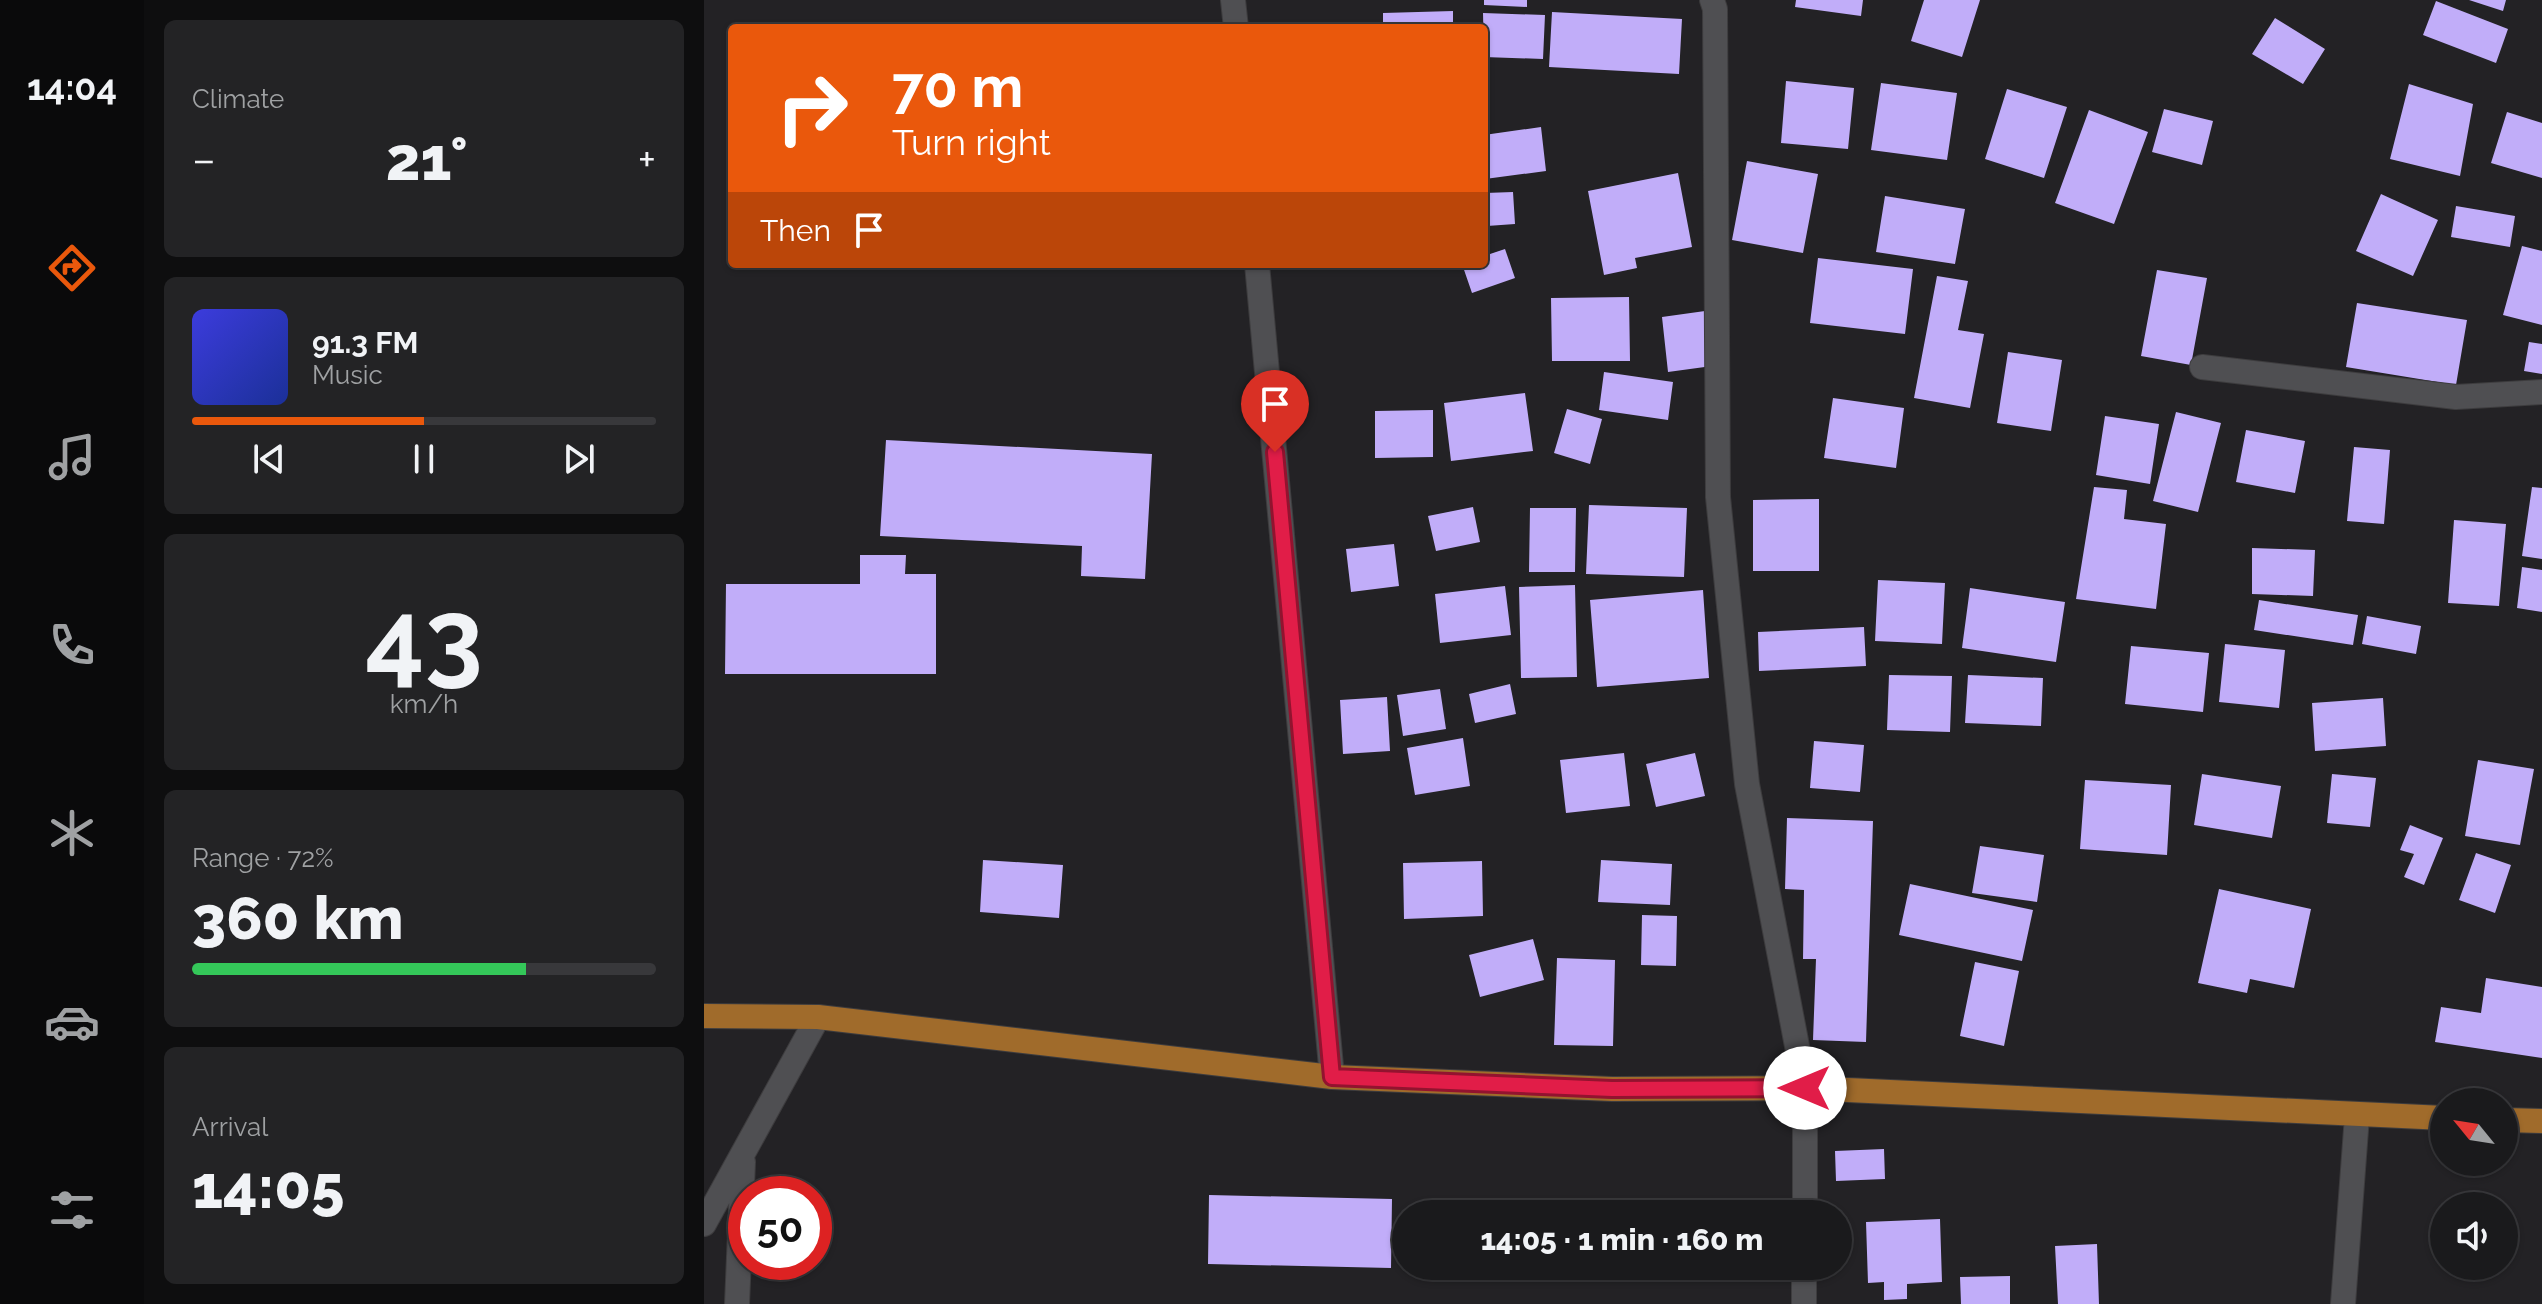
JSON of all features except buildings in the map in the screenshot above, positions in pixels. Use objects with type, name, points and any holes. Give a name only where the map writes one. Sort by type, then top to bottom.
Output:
[{"type":"main road","points":[[704,1016],[818,1017],[1332,1077],[1612,1089],[1805,1088],[2430,1118]]},
{"type":"main road","points":[[2518,1120],[2542,1121]]},
{"type":"street","points":[[1233,0],[1236,24]]},
{"type":"street","points":[[1712,0],[1715,9],[1718,497],[1747,784],[1805,1088],[1805,1200]]},
{"type":"street","points":[[1257,268],[1332,1077]]},
{"type":"street","points":[[2202,367],[2456,397],[2542,392]]},
{"type":"street","points":[[704,1224],[818,1017]]},
{"type":"street","points":[[2343,1304],[2357,1116]]},
{"type":"street","points":[[737,1304],[743,1156]]},
{"type":"street","points":[[1804,1280],[1804,1304]]},
{"type":"route","points":[[1275,452],[1332,1077],[1612,1089],[1805,1088]]}]
